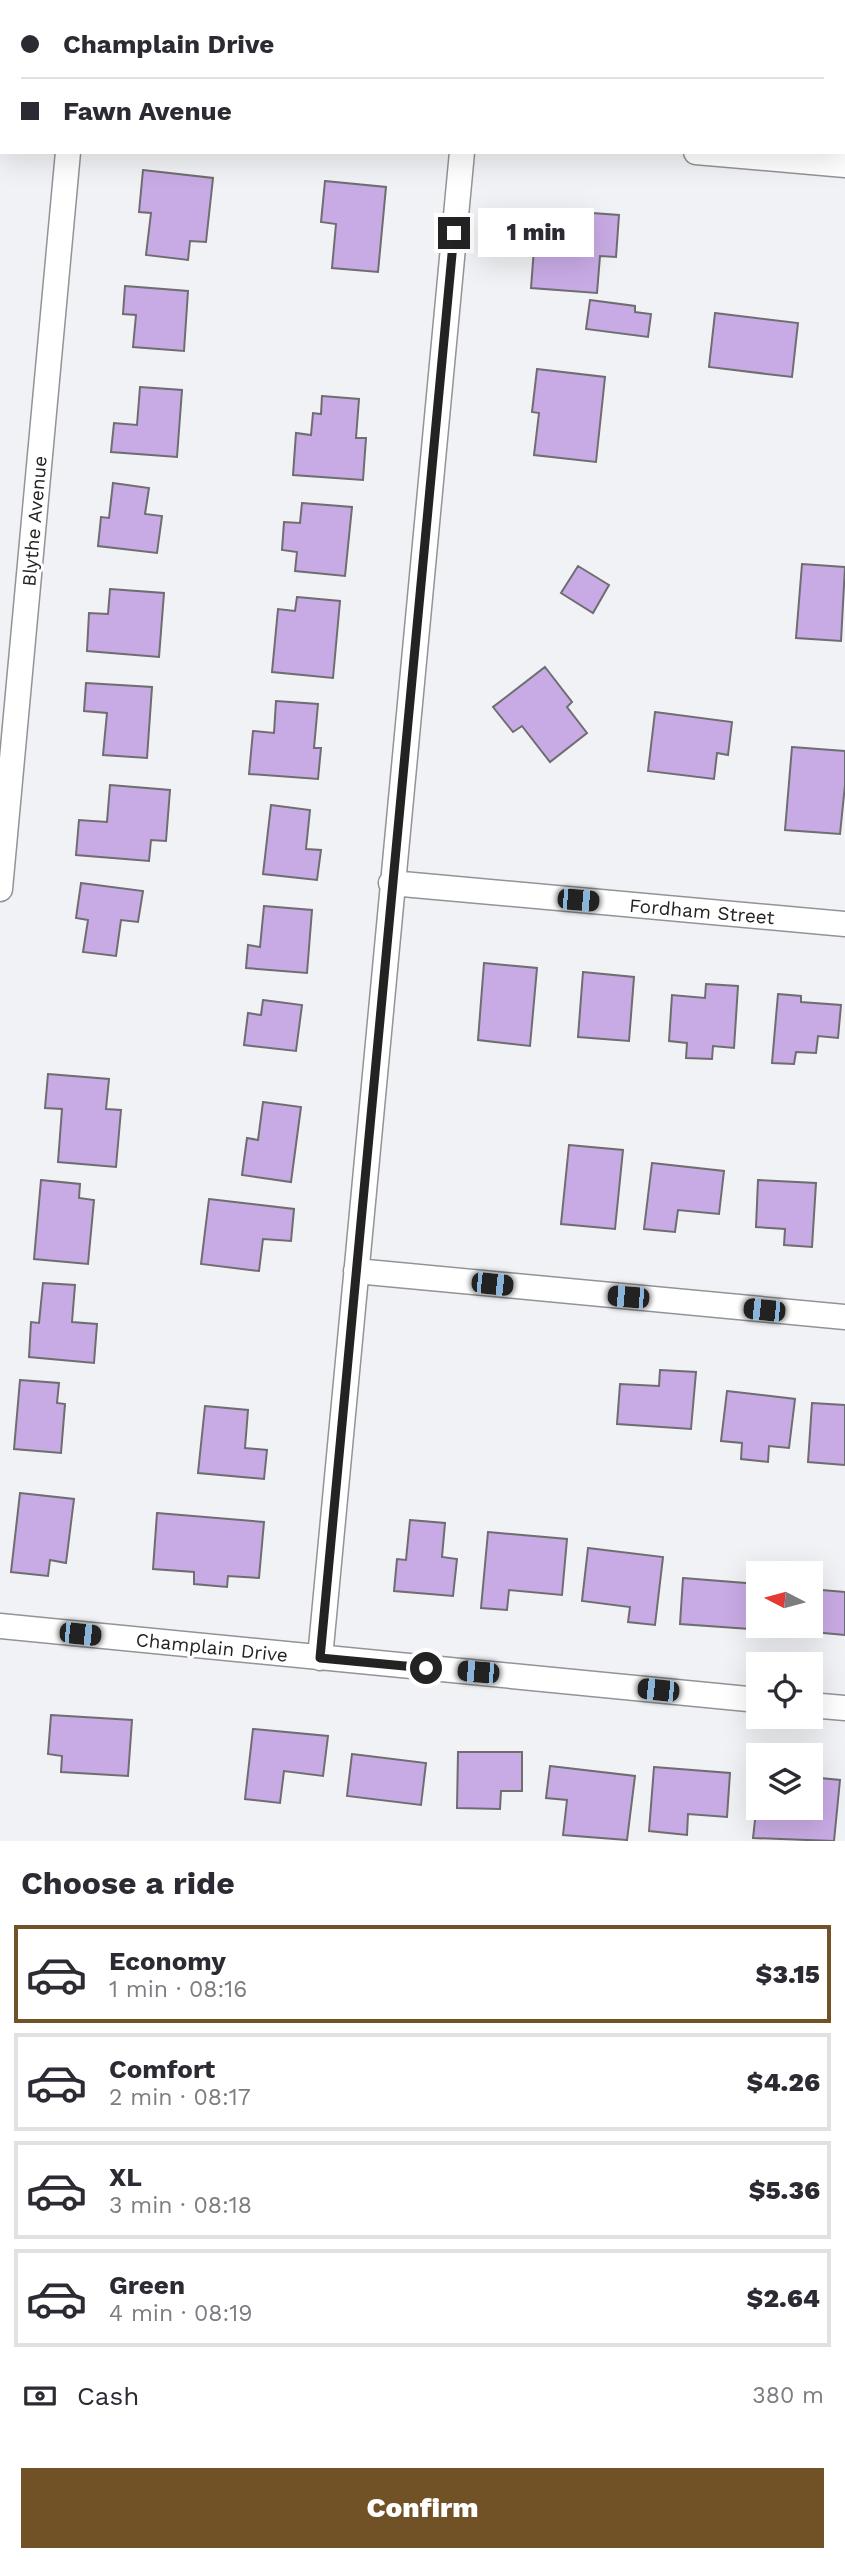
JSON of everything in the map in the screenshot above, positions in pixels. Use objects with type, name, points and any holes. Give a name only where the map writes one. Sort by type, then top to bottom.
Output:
[{"type":"street","name":"Blythe Avenue","points":[[0,889],[68,154]]},
{"type":"street","points":[[320,1658],[462,154]]},
{"type":"street","points":[[719,154],[845,165]]},
{"type":"street","name":"Fordham Street","points":[[391,883],[845,924]]},
{"type":"street","points":[[356,1271],[845,1317]]},
{"type":"street","name":"Champlain Drive","points":[[0,1626],[746,1699]]},
{"type":"street","points":[[823,1706],[845,1708]]},
{"type":"building","points":[[143,170],[213,178],[206,242],[190,241],[188,260],[146,255],[151,213],[139,212]]},
{"type":"building","points":[[325,181],[386,187],[378,272],[332,268],[336,224],[321,222]]},
{"type":"building","points":[[537,209],[619,215],[616,257],[600,256],[597,293],[531,288]]},
{"type":"building","points":[[125,286],[188,291],[184,351],[133,347],[136,315],[123,314]]},
{"type":"building","points":[[590,300],[635,306],[635,312],[651,314],[648,337],[586,329]]},
{"type":"building","points":[[715,313],[798,323],[792,377],[709,367]]},
{"type":"building","points":[[537,369],[605,377],[596,462],[534,455],[539,413],[532,412]]},
{"type":"building","points":[[140,387],[182,390],[177,457],[111,452],[114,423],[137,425]]},
{"type":"building","points":[[322,396],[359,399],[356,438],[366,438],[363,480],[293,475],[296,433],[311,435],[313,413],[321,414]]},
{"type":"building","points":[[113,483],[149,488],[145,514],[162,516],[157,553],[98,546],[101,517],[109,518]]},
{"type":"building","points":[[302,503],[352,507],[345,576],[295,571],[297,552],[282,550],[284,522],[300,523]]},
{"type":"building","points":[[802,564],[845,567],[841,641],[796,638]]},
{"type":"building","points":[[578,566],[609,585],[593,613],[561,593]]},
{"type":"building","points":[[110,589],[164,593],[159,657],[87,651],[89,613],[108,614]]},
{"type":"building","points":[[297,597],[340,601],[333,678],[272,672],[278,609],[295,611]]},
{"type":"building","points":[[545,667],[572,702],[567,707],[587,733],[550,762],[522,726],[513,732],[493,707]]},
{"type":"building","points":[[86,683],[152,687],[147,758],[103,755],[107,713],[84,711]]},
{"type":"building","points":[[276,701],[318,704],[314,748],[321,748],[318,779],[249,774],[253,731],[274,733]]},
{"type":"building","points":[[655,712],[732,722],[728,755],[717,753],[714,779],[648,771]]},
{"type":"building","points":[[792,747],[845,751],[840,834],[785,830]]},
{"type":"building","points":[[110,785],[170,790],[166,841],[151,840],[149,861],[76,855],[79,820],[107,822]]},
{"type":"building","points":[[271,805],[310,810],[306,849],[321,850],[317,880],[263,874]]},
{"type":"building","points":[[81,883],[143,891],[138,922],[121,920],[116,956],[83,952],[88,920],[76,918]]},
{"type":"building","points":[[264,906],[312,910],[307,973],[246,968],[248,945],[260,947]]},
{"type":"building","points":[[484,963],[537,968],[530,1046],[478,1040]]},
{"type":"building","points":[[583,972],[634,977],[629,1041],[578,1037]]},
{"type":"building","points":[[706,984],[738,986],[734,1048],[713,1046],[712,1059],[686,1058],[687,1043],[669,1041],[672,995],[705,998]]},
{"type":"building","points":[[778,994],[801,996],[801,1002],[841,1005],[838,1038],[818,1036],[816,1053],[796,1052],[794,1064],[772,1063]]},
{"type":"building","points":[[263,1000],[302,1005],[296,1051],[244,1045],[248,1013],[261,1015]]},
{"type":"building","points":[[48,1074],[109,1079],[106,1109],[121,1110],[116,1167],[58,1162],[62,1109],[45,1108]]},
{"type":"building","points":[[263,1102],[301,1107],[291,1182],[242,1175],[247,1138],[258,1140]]},
{"type":"building","points":[[569,1145],[623,1150],[615,1229],[561,1224]]},
{"type":"building","points":[[652,1163],[724,1171],[719,1214],[678,1210],[675,1232],[644,1229]]},
{"type":"building","points":[[41,1180],[80,1184],[79,1198],[94,1200],[88,1264],[34,1259]]},
{"type":"building","points":[[758,1180],[816,1183],[812,1247],[784,1245],[785,1229],[756,1227]]},
{"type":"building","points":[[209,1199],[294,1209],[291,1241],[263,1239],[259,1271],[201,1264]]},
{"type":"building","points":[[43,1283],[75,1285],[72,1322],[97,1324],[94,1363],[29,1357],[31,1322],[39,1323]]},
{"type":"building","points":[[660,1370],[696,1372],[691,1429],[617,1424],[620,1384],[659,1386]]},
{"type":"building","points":[[20,1380],[59,1383],[57,1403],[65,1404],[61,1453],[14,1449]]},
{"type":"building","points":[[727,1391],[795,1399],[789,1448],[769,1446],[768,1462],[741,1459],[742,1443],[721,1441]]},
{"type":"building","points":[[812,1403],[845,1405],[845,1465],[808,1462]]},
{"type":"building","points":[[205,1406],[248,1410],[245,1448],[267,1450],[264,1479],[198,1473]]},
{"type":"building","points":[[20,1493],[74,1499],[66,1563],[50,1560],[48,1576],[11,1572]]},
{"type":"building","points":[[157,1513],[264,1522],[259,1578],[228,1576],[227,1587],[194,1584],[194,1572],[153,1569]]},
{"type":"building","points":[[410,1520],[445,1523],[442,1557],[457,1559],[453,1596],[394,1591],[397,1559],[406,1560]]},
{"type":"building","points":[[488,1532],[567,1539],[562,1595],[509,1590],[507,1610],[481,1608]]},
{"type":"building","points":[[588,1548],[663,1557],[655,1625],[628,1622],[630,1607],[582,1601]]},
{"type":"building","points":[[683,1578],[746,1583],[746,1629],[680,1624]]},
{"type":"building","points":[[823,1590],[845,1592],[845,1635],[823,1633]]},
{"type":"building","points":[[51,1715],[132,1720],[128,1776],[61,1772],[62,1756],[48,1754]]},
{"type":"building","points":[[253,1729],[328,1736],[323,1776],[284,1771],[280,1803],[245,1799]]},
{"type":"building","points":[[458,1752],[522,1752],[522,1791],[501,1791],[500,1809],[457,1808]]},
{"type":"building","points":[[352,1754],[426,1763],[421,1805],[347,1796]]},
{"type":"building","points":[[550,1766],[635,1776],[627,1840],[563,1835],[567,1800],[546,1798]]},
{"type":"building","points":[[654,1767],[730,1773],[727,1817],[688,1814],[687,1835],[649,1831]]},
{"type":"building","points":[[823,1778],[840,1780],[834,1841],[753,1838],[755,1820],[823,1820]]},
{"type":"route","points":[[426,1668],[320,1658],[454,233]]}]
